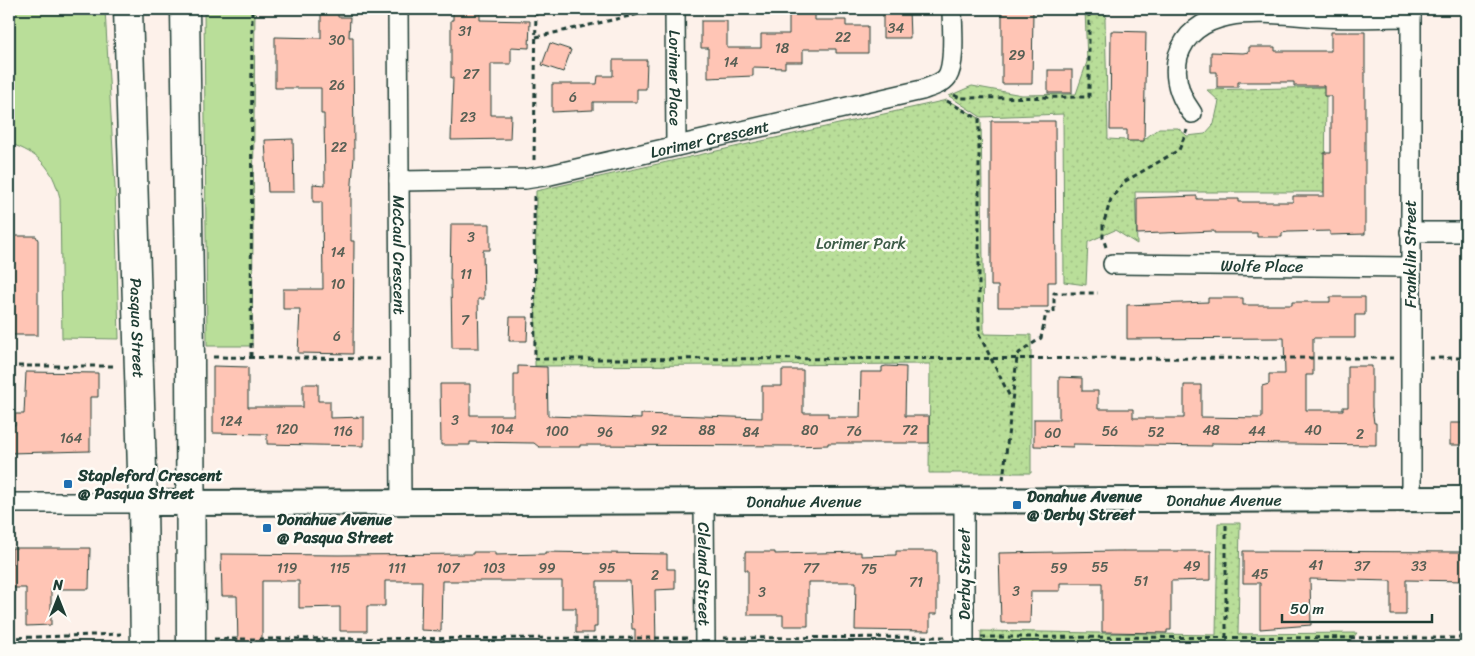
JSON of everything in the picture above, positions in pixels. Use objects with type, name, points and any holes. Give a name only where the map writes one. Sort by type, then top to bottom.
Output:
[{"type":"main road","name":"Pasqua Street","points":[[128,9],[143,502],[145,640]]},
{"type":"main road","points":[[185,9],[190,358],[191,643]]},
{"type":"street","name":"McCaul Crescent","points":[[398,9],[400,502]]},
{"type":"street","name":"Lorimer Place","points":[[675,9],[676,146]]},
{"type":"street","points":[[934,86],[947,77],[951,65],[952,9]]},
{"type":"street","points":[[1192,113],[1178,90],[1177,60],[1186,36],[1208,18],[1222,12],[1254,9],[1322,17],[1411,13]]},
{"type":"street","name":"Franklin Street","points":[[1411,13],[1411,500]]},
{"type":"street","name":"Lorimer Crescent","points":[[399,181],[534,177],[934,86]]},
{"type":"street","points":[[1410,232],[1466,232]]},
{"type":"street","name":"Wolfe Place","points":[[1113,264],[1410,267]]},
{"type":"street","name":"Donahue Avenue","points":[[143,502],[1466,500]]},
{"type":"street","name":"Derby Street","points":[[964,501],[964,642]]},
{"type":"street","points":[[9,503],[143,502]]},
{"type":"street","name":"Cleland Street","points":[[704,502],[705,642]]},
{"type":"path","points":[[251,358],[252,9]]},
{"type":"path","points":[[536,9],[534,177],[535,359],[1466,358]]},
{"type":"path","points":[[536,37],[665,9]]},
{"type":"path","points":[[934,86],[960,98],[1090,97],[1089,9]]},
{"type":"path","points":[[934,86],[946,101],[979,119],[979,334],[989,358],[1011,399]]},
{"type":"path","points":[[1113,264],[1103,238],[1103,225],[1111,199],[1124,182],[1179,150],[1192,113]]},
{"type":"path","points":[[1002,500],[1016,358],[1019,353],[1041,338],[1046,313],[1054,313],[1054,293],[1098,293]]},
{"type":"path","points":[[190,358],[400,359]]},
{"type":"path","points":[[9,366],[139,366]]},
{"type":"path","points":[[1226,500],[1226,647]]},
{"type":"path","points":[[191,643],[319,639],[577,638],[705,642],[835,637],[964,642],[1226,637],[1466,638]]},
{"type":"path","points":[[835,637],[835,647]]},
{"type":"path","points":[[9,638],[145,640]]},
{"type":"path","points":[[577,638],[577,647]]},
{"type":"path","points":[[319,639],[319,647]]},
{"type":"green space","points":[[9,9],[105,9],[115,187],[119,339],[62,338],[60,198],[53,177],[43,163],[28,152],[9,143]]},
{"type":"green space","points":[[204,9],[255,9],[252,346],[207,346]]},
{"type":"green space","points":[[1085,9],[1108,9],[1105,19],[1108,139],[1142,141],[1159,128],[1178,128],[1187,136],[1205,134],[1214,124],[1219,101],[1207,90],[1326,87],[1325,192],[1135,192],[1137,244],[1115,230],[1088,242],[1086,285],[1064,282],[1063,114],[981,117],[949,96],[972,86],[1022,95],[1076,94],[1087,62]]},
{"type":"green space","name":"Lorimer Park","points":[[947,100],[981,119],[984,334],[1031,335],[1031,473],[929,473],[930,364],[535,366],[536,191]]},
{"type":"green space","points":[[1218,523],[1240,523],[1238,634],[1357,633],[1345,647],[981,647],[981,631],[1216,635]]},
{"type":"building","points":[[321,9],[338,9],[338,17],[350,17],[349,37],[353,37],[354,157],[351,196],[351,241],[354,241],[353,354],[298,353],[300,309],[283,309],[283,289],[323,289],[322,202],[313,202],[313,184],[325,185],[324,114],[321,114],[321,88],[275,88],[275,37],[321,38]]},
{"type":"building","points":[[453,9],[480,9],[480,20],[530,21],[529,48],[511,47],[511,64],[491,64],[491,115],[511,115],[510,139],[451,140],[453,78],[451,78],[451,20],[453,20]]},
{"type":"building","points":[[789,9],[815,9],[815,20],[846,20],[846,26],[868,26],[868,53],[836,53],[836,49],[803,49],[803,62],[785,62],[785,68],[753,67],[753,76],[708,78],[708,48],[701,48],[701,21],[727,21],[727,48],[761,48],[761,34],[789,34]]},
{"type":"building","points":[[883,9],[909,9],[910,38],[883,38]]},
{"type":"building","points":[[1002,9],[1033,9],[1032,84],[1002,84]]},
{"type":"building","points":[[1111,31],[1146,32],[1144,141],[1127,141],[1127,130],[1110,130]]},
{"type":"building","points":[[1331,32],[1365,32],[1365,234],[1330,235],[1330,231],[1288,232],[1282,233],[1282,237],[1257,237],[1257,233],[1214,233],[1214,231],[1137,234],[1137,198],[1197,196],[1197,199],[1239,199],[1239,202],[1293,202],[1293,196],[1324,196],[1324,153],[1331,153],[1331,96],[1324,96],[1324,86],[1294,86],[1294,82],[1238,82],[1238,87],[1217,87],[1217,72],[1211,72],[1211,52],[1243,53],[1249,52],[1249,47],[1275,47],[1275,51],[1331,51]]},
{"type":"building","points":[[550,43],[571,50],[563,72],[542,65]]},
{"type":"building","points":[[613,60],[647,60],[646,89],[637,89],[637,102],[593,102],[593,110],[552,112],[552,84],[597,84],[598,76],[613,76]]},
{"type":"building","points":[[1048,70],[1072,70],[1072,93],[1048,93]]},
{"type":"building","points":[[991,121],[1055,121],[1056,282],[1048,282],[1048,307],[998,307],[998,286],[991,286]]},
{"type":"building","points":[[293,139],[294,192],[268,192],[265,140]]},
{"type":"building","points":[[451,224],[490,224],[490,250],[483,250],[484,299],[478,299],[479,348],[452,348]]},
{"type":"building","points":[[9,236],[36,236],[38,240],[38,335],[9,335]]},
{"type":"building","points":[[1330,297],[1365,297],[1365,315],[1355,315],[1355,338],[1313,338],[1313,375],[1306,375],[1306,410],[1343,410],[1343,407],[1348,407],[1348,366],[1372,366],[1372,407],[1374,423],[1376,423],[1376,445],[1212,443],[1212,446],[1073,444],[1073,447],[1034,446],[1034,419],[1059,419],[1059,377],[1082,378],[1082,391],[1098,391],[1098,409],[1133,409],[1133,418],[1184,418],[1184,385],[1201,385],[1201,417],[1262,418],[1262,386],[1269,384],[1269,374],[1285,374],[1284,338],[1127,339],[1127,305],[1208,302],[1208,298],[1243,298],[1243,305],[1292,305],[1292,302],[1330,302]]},
{"type":"building","points":[[510,317],[528,317],[527,341],[509,341]]},
{"type":"building","points":[[213,366],[248,367],[248,407],[303,407],[303,384],[318,384],[318,401],[330,401],[330,418],[364,417],[364,446],[267,444],[267,434],[213,433]]},
{"type":"building","points":[[518,366],[547,367],[548,416],[641,419],[641,414],[762,418],[762,386],[782,386],[782,370],[803,370],[803,413],[828,413],[828,417],[860,417],[861,372],[882,372],[882,367],[886,366],[906,367],[905,416],[929,416],[929,443],[828,443],[828,445],[793,446],[580,445],[580,447],[539,447],[534,443],[470,442],[470,445],[441,445],[440,384],[470,384],[470,415],[514,415],[514,374],[518,374]]},
{"type":"building","points":[[26,372],[98,373],[98,397],[90,397],[90,451],[9,453],[9,425],[15,425],[15,414],[24,414]]},
{"type":"building","points":[[1450,423],[1466,423],[1466,445],[1450,445]]},
{"type":"building","points":[[12,548],[90,548],[89,589],[51,589],[51,625],[26,626],[26,588],[12,588]]},
{"type":"building","points":[[896,551],[937,551],[937,614],[930,614],[930,631],[855,630],[856,582],[808,582],[808,626],[783,626],[783,615],[748,615],[748,570],[745,570],[745,552],[775,552],[775,554],[861,552],[861,556],[896,555]]},
{"type":"building","points":[[1211,551],[1211,580],[1171,581],[1171,630],[1167,630],[1167,633],[1102,632],[1102,583],[1060,583],[1060,591],[1031,591],[1030,623],[1001,623],[999,553]]},
{"type":"building","points":[[1243,551],[1466,552],[1466,581],[1406,580],[1406,615],[1391,615],[1391,581],[1310,579],[1311,625],[1260,629],[1260,583],[1243,583]]},
{"type":"building","points":[[473,552],[495,552],[495,555],[545,554],[545,552],[667,554],[667,569],[675,569],[675,589],[655,590],[656,647],[635,647],[635,629],[632,629],[630,581],[597,581],[597,627],[594,627],[594,633],[576,633],[576,608],[562,608],[562,581],[442,581],[441,631],[421,630],[422,581],[385,581],[385,606],[367,606],[367,631],[340,631],[340,607],[299,608],[299,581],[262,581],[262,647],[238,647],[237,596],[222,596],[221,554],[473,554]]},
{"type":"place","name":"Stapleford Crescent @ Pasqua Street","points":[[68,484]]},
{"type":"place","name":"Donahue Avenue @ Derby Street","points":[[1017,505]]},
{"type":"place","name":"Donahue Avenue @ Pasqua Street","points":[[267,528]]}]
